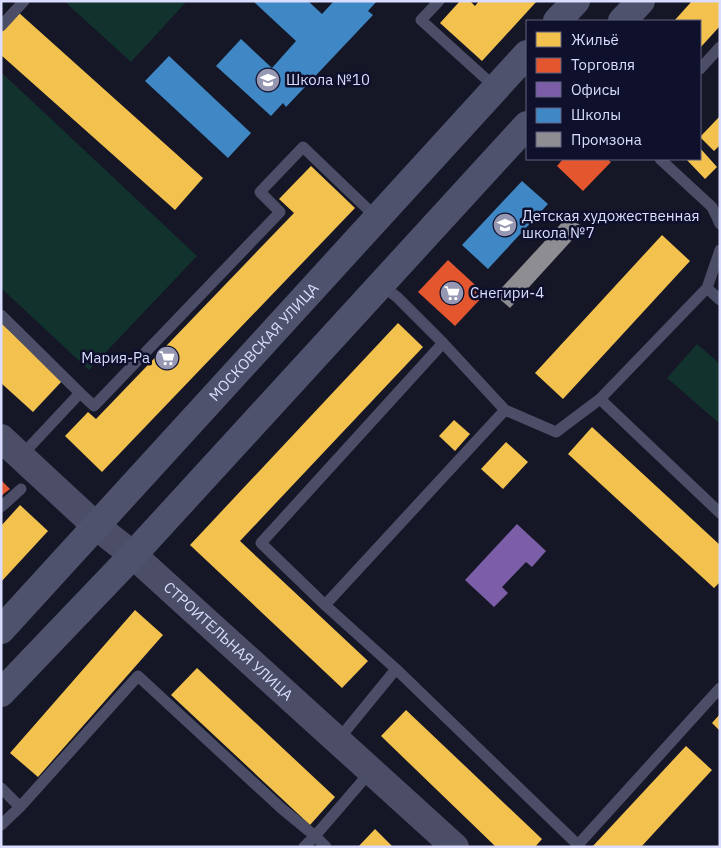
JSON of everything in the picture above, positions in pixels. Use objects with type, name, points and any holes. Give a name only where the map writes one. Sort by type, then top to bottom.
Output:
[{"type":"main road","points":[[558,20],[576,1]]},
{"type":"main road","points":[[623,20],[641,1]]},
{"type":"main road","name":"МОСКОВСКАЯ УЛИЦА","points":[[1,630],[526,55]]},
{"type":"main road","points":[[1,693],[132,556],[526,126]]},
{"type":"street","name":"СТРОИТЕЛЬНАЯ УЛИЦА","points":[[6,443],[96,526],[132,556],[455,847]]},
{"type":"lane","points":[[1,26],[24,1]]},
{"type":"lane","points":[[439,1],[420,20],[496,88]]},
{"type":"lane","points":[[701,68],[720,47]]},
{"type":"lane","points":[[1,316],[94,406],[280,212],[260,192],[304,147],[377,218]]},
{"type":"lane","points":[[661,160],[716,204],[720,224]]},
{"type":"lane","points":[[381,284],[397,297],[443,343],[505,410],[556,432],[600,399],[707,288],[720,250]]},
{"type":"lane","points":[[707,288],[720,300]]},
{"type":"lane","points":[[443,343],[261,543],[396,670],[577,846],[720,688]]},
{"type":"lane","points":[[6,443],[80,393]]},
{"type":"lane","points":[[600,399],[720,513]]},
{"type":"lane","points":[[325,605],[505,410]]},
{"type":"lane","points":[[1,507],[21,489]]},
{"type":"lane","points":[[338,741],[396,670]]},
{"type":"lane","points":[[1,825],[20,807],[138,676],[326,847]]},
{"type":"lane","points":[[304,847],[371,771]]},
{"type":"lane","points":[[1,788],[20,807]]},
{"type":"green space","points":[[64,1],[187,1],[131,62]]},
{"type":"green space","points":[[1,72],[197,256],[89,370],[1,288]]},
{"type":"green space","points":[[697,344],[720,364],[720,424],[667,378]]},
{"type":"building: Жильё","points":[[460,1],[470,1],[475,6],[479,1],[537,1],[482,61],[440,23]]},
{"type":"building: Жильё","points":[[692,1],[720,1],[720,26],[701,47],[701,20],[675,20]]},
{"type":"building: Жильё","points":[[18,12],[203,178],[175,210],[1,55],[1,31]]},
{"type":"building: Жильё","points":[[720,116],[720,145],[714,151],[701,136]]},
{"type":"building: Жильё","points":[[701,149],[717,167],[705,179],[687,160],[701,160]]},
{"type":"building: Жильё","points":[[311,166],[355,208],[102,472],[65,436],[88,412],[96,419],[294,213],[279,199]]},
{"type":"building: Жильё","points":[[662,235],[690,261],[563,399],[535,373]]},
{"type":"building: Жильё","points":[[1,323],[63,380],[33,412],[1,383]]},
{"type":"building: Жильё","points":[[398,323],[423,347],[240,541],[368,661],[342,688],[190,545]]},
{"type":"building: Жильё","points":[[454,420],[470,434],[455,451],[439,436]]},
{"type":"building: Жильё","points":[[592,427],[720,545],[720,582],[714,588],[568,454]]},
{"type":"building: Жильё","points":[[506,442],[528,462],[503,489],[481,469]]},
{"type":"building: Жильё","points":[[20,505],[48,531],[1,582],[1,526]]},
{"type":"building: Жильё","points":[[135,610],[163,635],[38,777],[10,753]]},
{"type":"building: Жильё","points":[[197,668],[335,797],[310,825],[171,695]]},
{"type":"building: Жильё","points":[[406,710],[542,839],[535,847],[496,847],[381,736]]},
{"type":"building: Жильё","points":[[720,714],[720,731],[712,723]]},
{"type":"building: Жильё","points":[[686,746],[712,770],[641,847],[592,847]]},
{"type":"building: Жильё","points":[[375,829],[393,847],[358,847]]},
{"type":"building: Торговля","points":[[562,160],[608,160],[611,162],[583,191],[557,166]]},
{"type":"building: Торговля","name":"Снегири-4","points":[[448,260],[485,294],[455,326],[418,292]]},
{"type":"building: Торговля","points":[[1,480],[10,489],[1,496]]},
{"type":"building: Офисы","points":[[517,524],[546,551],[532,567],[526,562],[502,587],[508,593],[494,607],[465,580]]},
{"type":"building: Школы","points":[[253,1],[308,1],[322,14],[334,1],[377,1],[368,11],[373,15],[286,107],[283,103],[271,116],[216,66],[241,39],[272,68],[296,41]]},
{"type":"building: Школы","points":[[169,56],[251,133],[228,158],[145,81]]},
{"type":"building: Школы","name":"Детская художественная школа №7","points":[[522,181],[548,204],[488,269],[462,245]]},
{"type":"building: Промзона","points":[[569,215],[583,228],[510,308],[495,295]]},
{"type":"place","name":"Школа №10","points":[[268,80]]},
{"type":"place","name":"Детская художественная школа №7","points":[[505,225]]},
{"type":"place","name":"Снегири-4","points":[[452,293]]},
{"type":"place","name":"Мария-Ра","points":[[167,358]]}]
